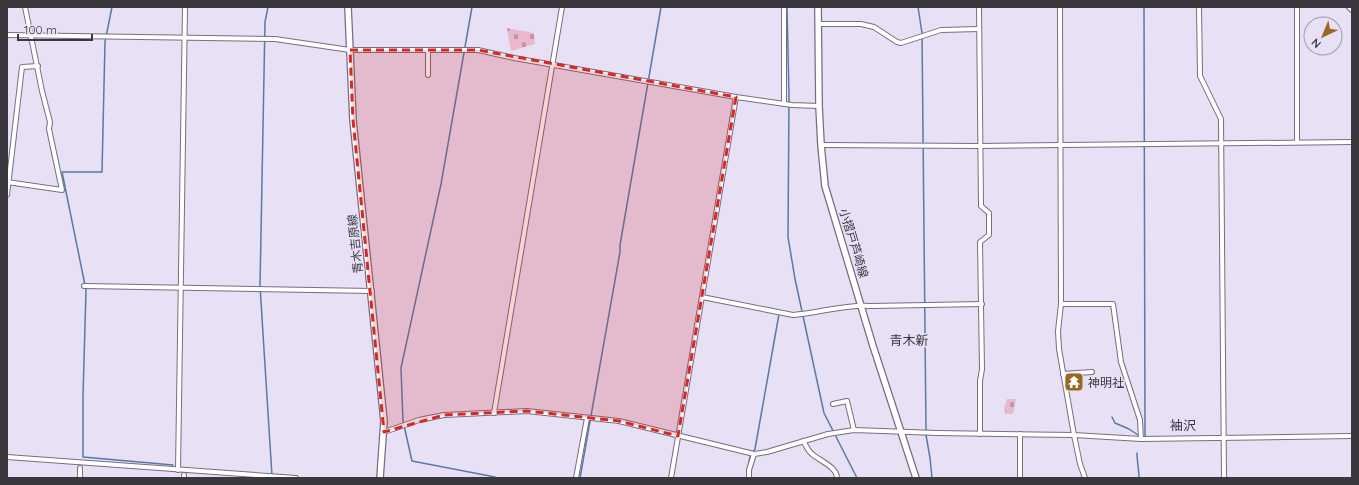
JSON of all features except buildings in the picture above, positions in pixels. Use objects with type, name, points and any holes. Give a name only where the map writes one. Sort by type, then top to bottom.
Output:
[{"type":"main road","name":"青木吉原線","points":[[348,7],[353,120],[372,291],[384,421],[380,478]]},
{"type":"main road","name":"小摺戸芦崎線","points":[[818,7],[819,106],[825,186],[916,478]]},
{"type":"street","points":[[8,182],[62,190],[49,129],[50,122],[42,91],[25,7]]},
{"type":"street","points":[[178,470],[182,287],[185,7]]},
{"type":"street","points":[[494,413],[562,7]]},
{"type":"street","points":[[784,7],[784,104]]},
{"type":"street","points":[[979,7],[981,206],[989,213],[989,235],[980,242],[982,304],[980,434]]},
{"type":"street","points":[[1060,7],[1061,304],[1058,337],[1074,435],[1080,464],[1085,478]]},
{"type":"street","points":[[1199,7],[1200,76],[1221,119],[1220,143],[1225,439],[1224,478]]},
{"type":"street","points":[[1297,7],[1297,142]]},
{"type":"street","points":[[818,24],[861,24],[874,27],[901,43],[942,30],[979,30]]},
{"type":"street","points":[[7,34],[31,36],[275,39],[350,50],[478,50],[553,65],[736,97],[784,104],[819,106]]},
{"type":"street","points":[[428,50],[428,75]]},
{"type":"street","points":[[7,196],[22,67],[38,66]]},
{"type":"street","points":[[671,478],[736,97]]},
{"type":"street","points":[[821,146],[1352,142]]},
{"type":"street","points":[[84,286],[372,291]]},
{"type":"street","points":[[702,297],[793,315],[861,305],[982,304]]},
{"type":"street","points":[[1061,304],[1113,304],[1121,362],[1140,420],[1141,440]]},
{"type":"street","points":[[1063,374],[1092,372]]},
{"type":"street","points":[[833,404],[848,401],[854,430]]},
{"type":"street","points":[[384,432],[419,420],[444,415],[527,411],[619,421],[754,454],[767,452],[828,434],[854,430],[1112,436],[1141,440],[1352,436]]},
{"type":"street","points":[[576,478],[587,418]]},
{"type":"street","points":[[1020,434],[1020,478]]},
{"type":"street","points":[[803,441],[811,454],[833,469],[837,475],[837,478]]},
{"type":"street","points":[[749,478],[749,470],[754,454]]},
{"type":"street","points":[[7,457],[296,478]]},
{"type":"street","points":[[80,468],[80,478]]},
{"type":"highlighted area","points":[[350,50],[478,50],[736,97],[678,436],[619,421],[527,411],[444,415],[384,432],[353,120]]},
{"type":"green space","points":[[507,28],[534,33],[535,44],[511,51]]},
{"type":"green space","points":[[1007,399],[1016,399],[1013,414],[1006,414],[1004,409]]},
{"type":"waterway","points":[[112,7],[105,42],[102,172],[62,172],[86,290],[83,457],[173,465]]},
{"type":"waterway","points":[[268,7],[265,22],[260,286],[272,476]]},
{"type":"waterway","points":[[472,7],[441,184],[401,368],[403,421],[412,461],[495,478]]},
{"type":"waterway","points":[[580,478],[661,7]]},
{"type":"waterway","points":[[787,7],[789,96],[788,237],[795,279],[824,413],[857,478]]},
{"type":"waterway","points":[[918,7],[922,33],[926,431]]},
{"type":"waterway","points":[[1144,7],[1145,437]]},
{"type":"waterway","points":[[748,467],[750,457],[755,449],[779,314]]},
{"type":"waterway","points":[[1112,417],[1115,423],[1138,435]]},
{"type":"waterway","points":[[926,435],[932,478]]},
{"type":"waterway","points":[[1137,453],[1139,478]]},
{"type":"waterway","points":[[747,470],[747,478]]},
{"type":"place","name":"神明社","points":[[1074,382]]},
{"type":"district","name":"青木新","points":[[909,340]]},
{"type":"district","name":"袖沢","points":[[1183,425]]}]
